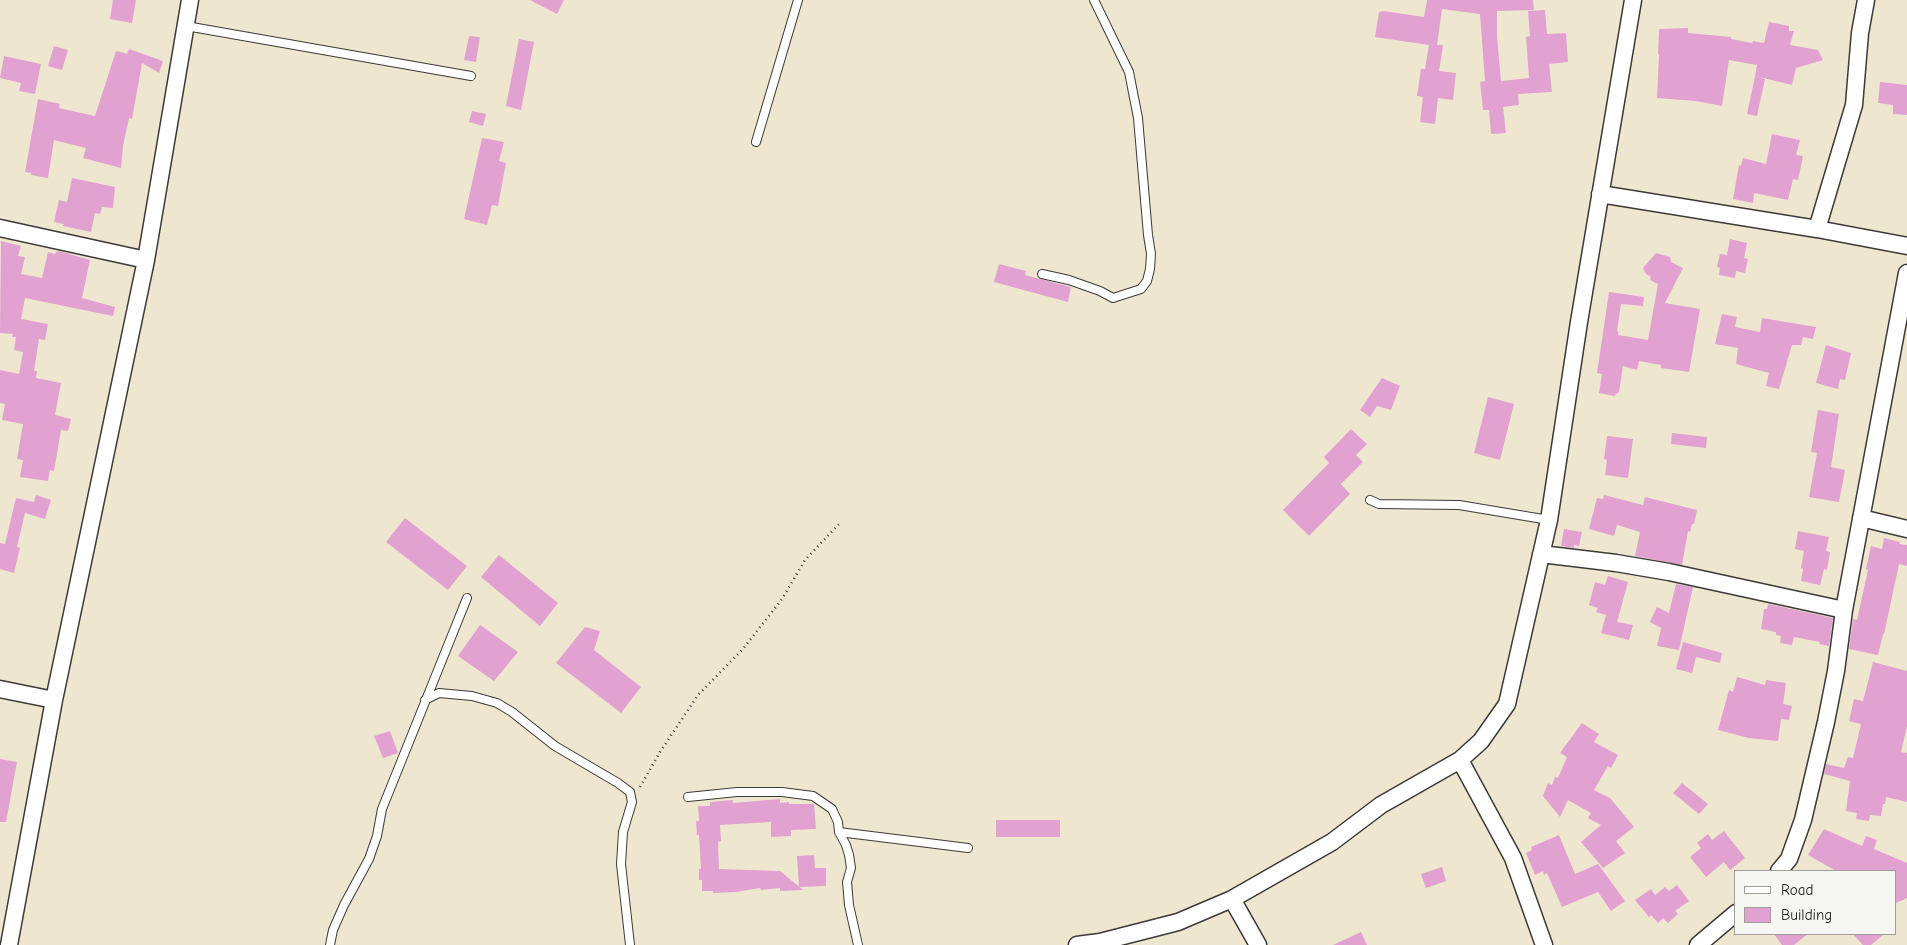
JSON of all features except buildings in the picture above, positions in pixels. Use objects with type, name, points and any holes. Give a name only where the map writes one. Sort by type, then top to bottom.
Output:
[{"type":"street","points":[[9,945],[54,700],[146,260],[190,0]]},
{"type":"street","points":[[1077,945],[1100,942],[1178,922],[1232,899],[1332,842],[1381,805],[1460,760],[1481,741],[1508,704],[1549,520],[1563,422],[1633,0]]},
{"type":"street","points":[[1817,229],[1854,105],[1860,33],[1866,0]]},
{"type":"street","points":[[1600,194],[1817,229],[1907,246]]},
{"type":"street","points":[[0,228],[146,260]]},
{"type":"street","points":[[1780,870],[1789,859],[1803,820],[1826,722],[1836,671],[1844,610],[1907,273]]},
{"type":"street","points":[[1861,518],[1907,529]]},
{"type":"street","points":[[1541,554],[1616,563],[1669,572],[1844,610]]},
{"type":"street","points":[[0,689],[54,700]]},
{"type":"street","points":[[1460,760],[1513,858],[1544,945]]},
{"type":"street","points":[[1232,899],[1258,945]]},
{"type":"street","points":[[1698,945],[1734,915]]},
{"type":"lane","points":[[756,142],[798,0]]},
{"type":"lane","points":[[1042,274],[1100,291],[1113,298],[1140,289],[1147,281],[1150,269],[1151,254],[1138,118],[1129,72],[1094,0]]},
{"type":"lane","points":[[186,26],[471,76]]},
{"type":"lane","points":[[1370,500],[1379,504],[1459,505],[1549,520]]},
{"type":"lane","points":[[330,945],[344,905],[368,859],[377,836],[382,809],[466,598]]},
{"type":"lane","points":[[425,700],[440,693],[472,696],[497,703],[512,712],[555,746],[630,792],[632,802],[623,832],[621,856],[630,945]]},
{"type":"lane","points":[[688,797],[737,792],[782,792],[813,796],[832,809],[849,855],[851,868],[847,882],[849,904],[858,945]]},
{"type":"lane","points":[[839,832],[968,848]]},
{"type":"path","points":[[632,802],[660,752],[698,695],[742,649],[782,599],[805,560],[838,524]]}]
